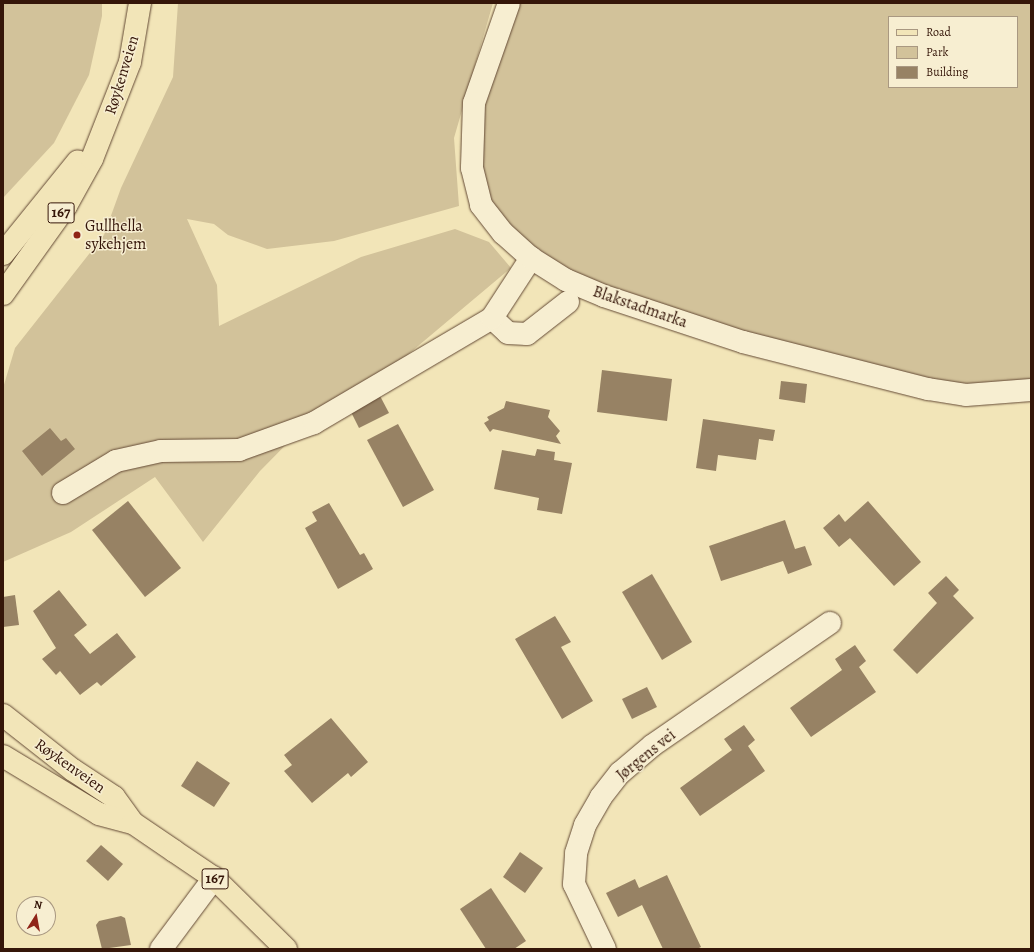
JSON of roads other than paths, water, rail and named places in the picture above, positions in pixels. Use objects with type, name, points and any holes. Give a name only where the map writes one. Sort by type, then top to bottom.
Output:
[{"type":"main road","name":"Røykenveien","points":[[3,294],[66,206],[107,123],[130,62],[140,3]]},
{"type":"main road","name":"Røykenveien","points":[[3,254],[107,123]]},
{"type":"main road","name":"Røykenveien","points":[[3,714],[72,770],[114,797],[133,823],[214,878],[286,949]]},
{"type":"main road","name":"Røykenveien","points":[[3,756],[98,814],[133,823]]},
{"type":"street","name":"Blakstadmarka","points":[[509,3],[474,104],[472,168],[481,205],[504,233],[531,258],[566,280],[604,296],[743,342],[928,389],[966,395],[1031,390]]},
{"type":"street","points":[[63,493],[116,461],[161,452],[239,450],[314,423],[492,318],[531,258]]},
{"type":"street","points":[[492,318],[508,333],[527,334],[568,302]]},
{"type":"street","name":"Jørgens vei","points":[[605,949],[574,884],[576,853],[585,825],[601,797],[620,773],[654,745],[830,623]]},
{"type":"street","points":[[161,949],[214,878]]},
{"type":"place","name":"Gullhella sykehjem","points":[[77,235]]}]
